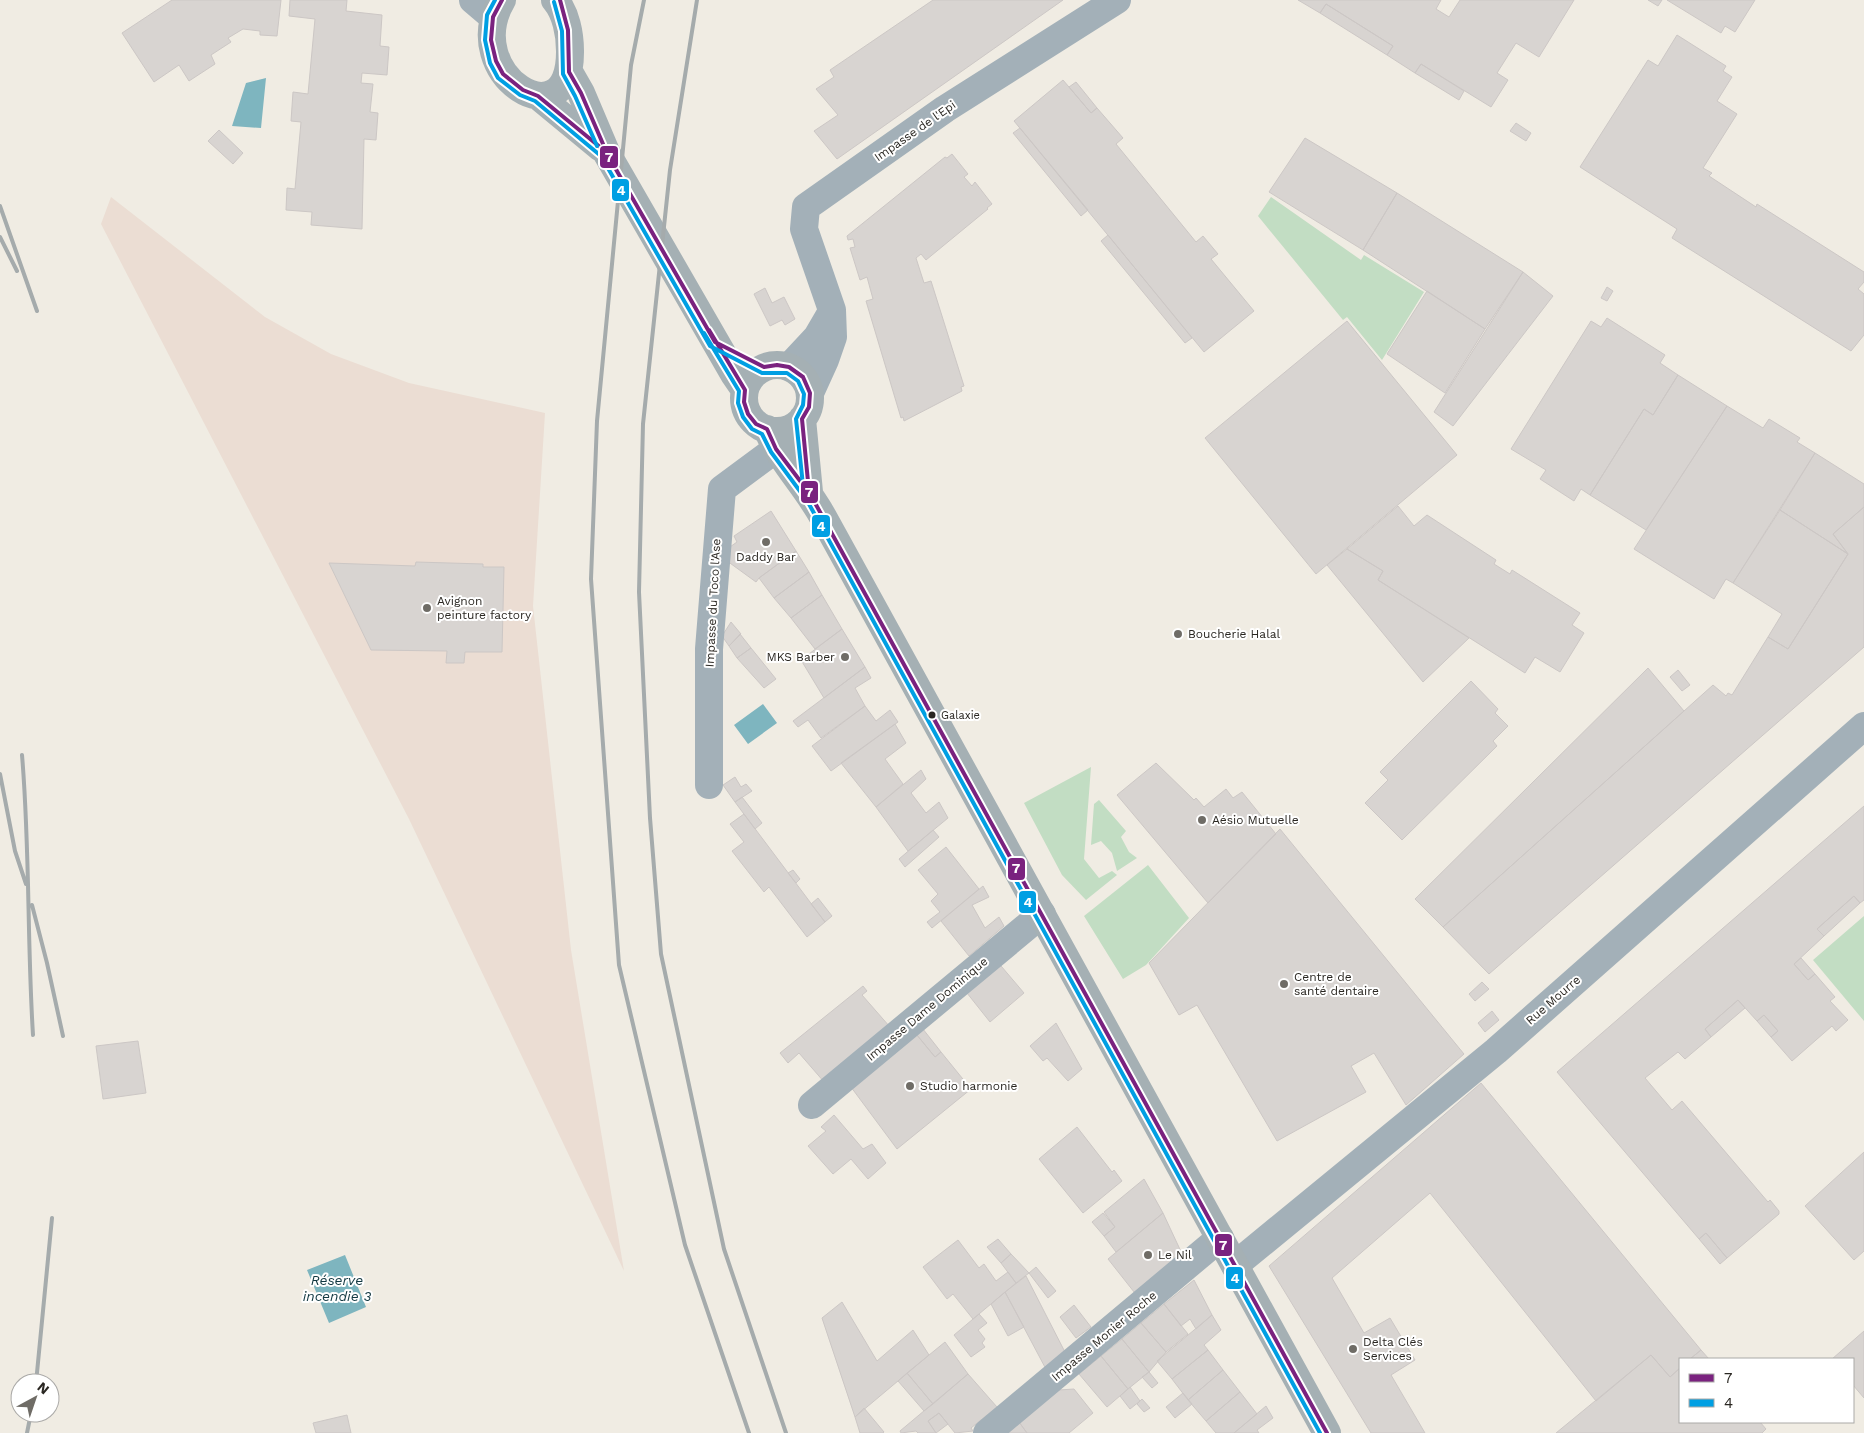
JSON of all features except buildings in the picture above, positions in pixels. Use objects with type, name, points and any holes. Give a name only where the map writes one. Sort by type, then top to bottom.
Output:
[{"type":"main road","points":[[558,2],[568,30],[569,72],[581,93],[606,152],[715,342],[745,390]]},
{"type":"main road","points":[[489,6],[490,40],[496,61],[503,74],[523,90],[538,96],[606,152]]},
{"type":"main road","points":[[538,96],[548,96],[556,92],[569,72]]},
{"type":"main road","points":[[715,342],[803,377],[810,393],[809,407],[802,419],[792,428],[780,431],[772,439]]},
{"type":"main road","points":[[776,367],[752,376],[745,390],[744,402],[748,414],[772,439],[809,492],[1327,1433]]},
{"type":"main road","points":[[802,419],[809,492]]},
{"type":"street","name":"Impasse de l'Epi","points":[[810,393],[833,337],[832,310],[804,229],[806,207],[945,109],[1117,0]]},
{"type":"street","points":[[776,367],[817,337],[832,310]]},
{"type":"street","name":"Impasse du Toco l'Ase","points":[[709,785],[709,649],[722,489],[772,439]]},
{"type":"street","name":"Rue Mourre","points":[[1235,1265],[1496,1052],[1864,726]]},
{"type":"street","name":"Impasse Dame Dominique","points":[[812,1105],[1042,914]]},
{"type":"street","name":"Impasse Monier Roche","points":[[987,1433],[1220,1238]]},
{"type":"shaded area","points":[[111,197],[265,317],[331,354],[409,383],[545,413],[533,606],[571,950],[624,1271],[409,819],[101,224]]},
{"type":"green space","points":[[1271,197],[1361,260],[1364,255],[1424,292],[1382,360],[1347,317],[1343,320],[1258,216]]},
{"type":"green space","points":[[1091,767],[1084,859],[1099,878],[1112,871],[1117,875],[1086,900],[1062,875],[1024,803]]},
{"type":"green space","points":[[1099,800],[1126,831],[1121,837],[1129,852],[1137,858],[1117,871],[1112,853],[1101,841],[1091,845],[1094,804]]},
{"type":"green space","points":[[1148,865],[1189,918],[1146,965],[1123,979],[1084,916]]},
{"type":"green space","points":[[1864,916],[1864,1021],[1813,960]]},
{"type":"water","points":[[266,78],[261,128],[232,126],[246,83]]},
{"type":"water","points":[[763,704],[777,723],[748,744],[734,725]]},
{"type":"water","name":"Réserve incendie 3","points":[[345,1255],[366,1307],[329,1323],[307,1270]]},
{"type":"railway","points":[[644,0],[631,65],[597,421],[591,579],[619,965],[685,1245],[749,1433]]},
{"type":"railway","points":[[697,0],[670,170],[643,424],[639,592],[650,818],[661,954],[724,1249],[786,1433]]},
{"type":"railway","points":[[0,206],[37,311]]},
{"type":"railway","points":[[0,237],[17,271]]},
{"type":"railway","points":[[22,755],[25,790],[33,1035]]},
{"type":"railway","points":[[0,774],[15,851],[26,884]]},
{"type":"railway","points":[[32,905],[63,1036]]},
{"type":"railway","points":[[37,1373],[52,1218]]},
{"type":"railway","points":[[27,1433],[29,1423]]},
{"type":"transit line","name":"4","points":[[495,0],[487,15],[485,40],[490,63],[498,78],[520,95],[535,101],[601,156],[710,346],[762,373],[787,373],[798,381],[804,394],[803,405],[796,419],[804,495],[1320,1433]]},
{"type":"transit line","name":"7","points":[[502,0],[493,17],[491,40],[496,61],[503,74],[523,90],[538,96],[606,152],[715,342],[764,367],[777,365],[789,367],[803,377],[810,393],[809,407],[802,419],[809,492],[1327,1433]]},
{"type":"transit line","name":"7","points":[[560,0],[568,30],[569,72],[581,93],[603,144]]},
{"type":"transit line","name":"4","points":[[554,2],[562,31],[563,74],[597,146]]},
{"type":"transit line","name":"7","points":[[709,330],[745,390],[744,402],[748,414],[756,424],[767,429],[776,449],[810,494]]},
{"type":"transit line","name":"4","points":[[704,333],[739,391],[738,403],[743,417],[752,429],[762,434],[771,452],[805,498]]},
{"type":"place","name":"Daddy Bar","points":[[766,542]]},
{"type":"place","name":"Avignon peinture factory","points":[[427,608]]},
{"type":"place","name":"Boucherie Halal","points":[[1178,634]]},
{"type":"place","name":"MKS Barber","points":[[845,657]]},
{"type":"place","name":"Galaxie","points":[[932,715]]},
{"type":"place","name":"Aésio Mutuelle","points":[[1202,820]]},
{"type":"place","name":"Centre de santé dentaire","points":[[1284,984]]},
{"type":"place","name":"Studio harmonie","points":[[910,1086]]},
{"type":"place","name":"Le Nil","points":[[1148,1255]]},
{"type":"place","name":"Delta Clés Services","points":[[1353,1349]]}]
